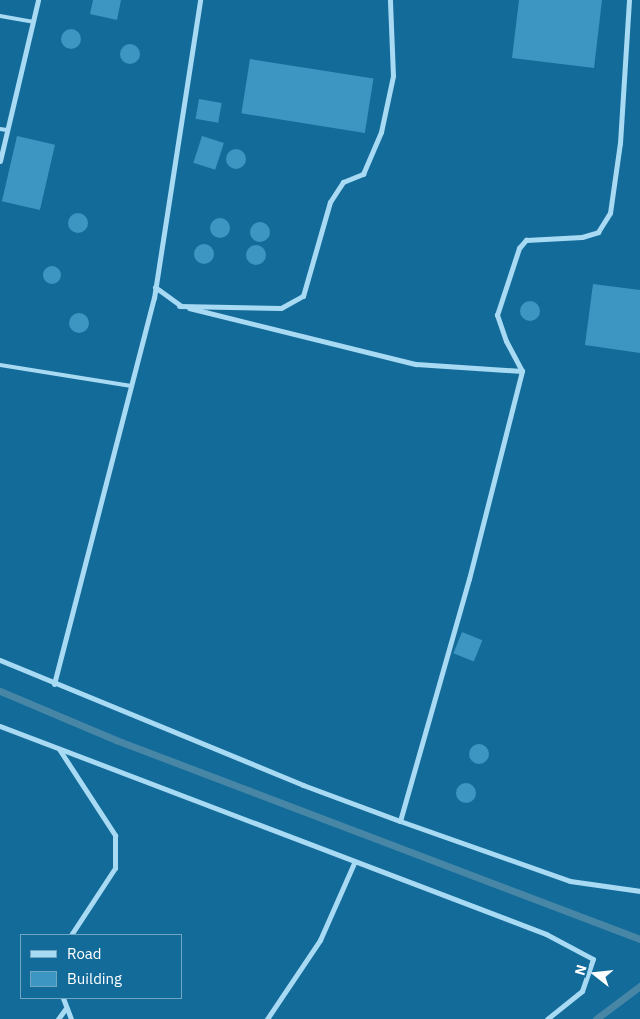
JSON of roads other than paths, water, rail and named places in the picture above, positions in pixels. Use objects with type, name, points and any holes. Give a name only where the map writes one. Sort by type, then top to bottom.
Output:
[{"type":"street","points":[[0,160],[38,0]]},
{"type":"street","points":[[54,684],[155,287],[200,0]]},
{"type":"street","points":[[179,306],[281,308],[303,296],[330,202],[343,182],[363,174],[381,132],[393,76],[390,0]]},
{"type":"street","points":[[400,821],[469,579],[522,371],[506,341],[497,315],[518,248],[526,240],[582,237],[598,232],[610,213],[620,143],[629,0]]},
{"type":"street","points":[[155,287],[179,306],[416,364],[522,371]]},
{"type":"street","points":[[0,660],[54,684],[400,821],[570,880],[640,891]]},
{"type":"street","points":[[0,726],[354,863],[546,934],[593,959],[582,991],[547,1019]]},
{"type":"street","points":[[59,749],[114,835],[115,868],[72,934]]},
{"type":"street","points":[[267,1019],[320,940],[354,863]]},
{"type":"street","points":[[64,999],[71,1019]]},
{"type":"street","points":[[58,1019],[66,1008]]},
{"type":"lane","points":[[0,16],[33,22]]},
{"type":"lane","points":[[0,129],[7,130]]},
{"type":"lane","points":[[0,365],[131,386]]},
{"type":"waterway","points":[[0,691],[116,740],[640,939]]},
{"type":"waterway","points":[[596,1019],[640,986]]}]
